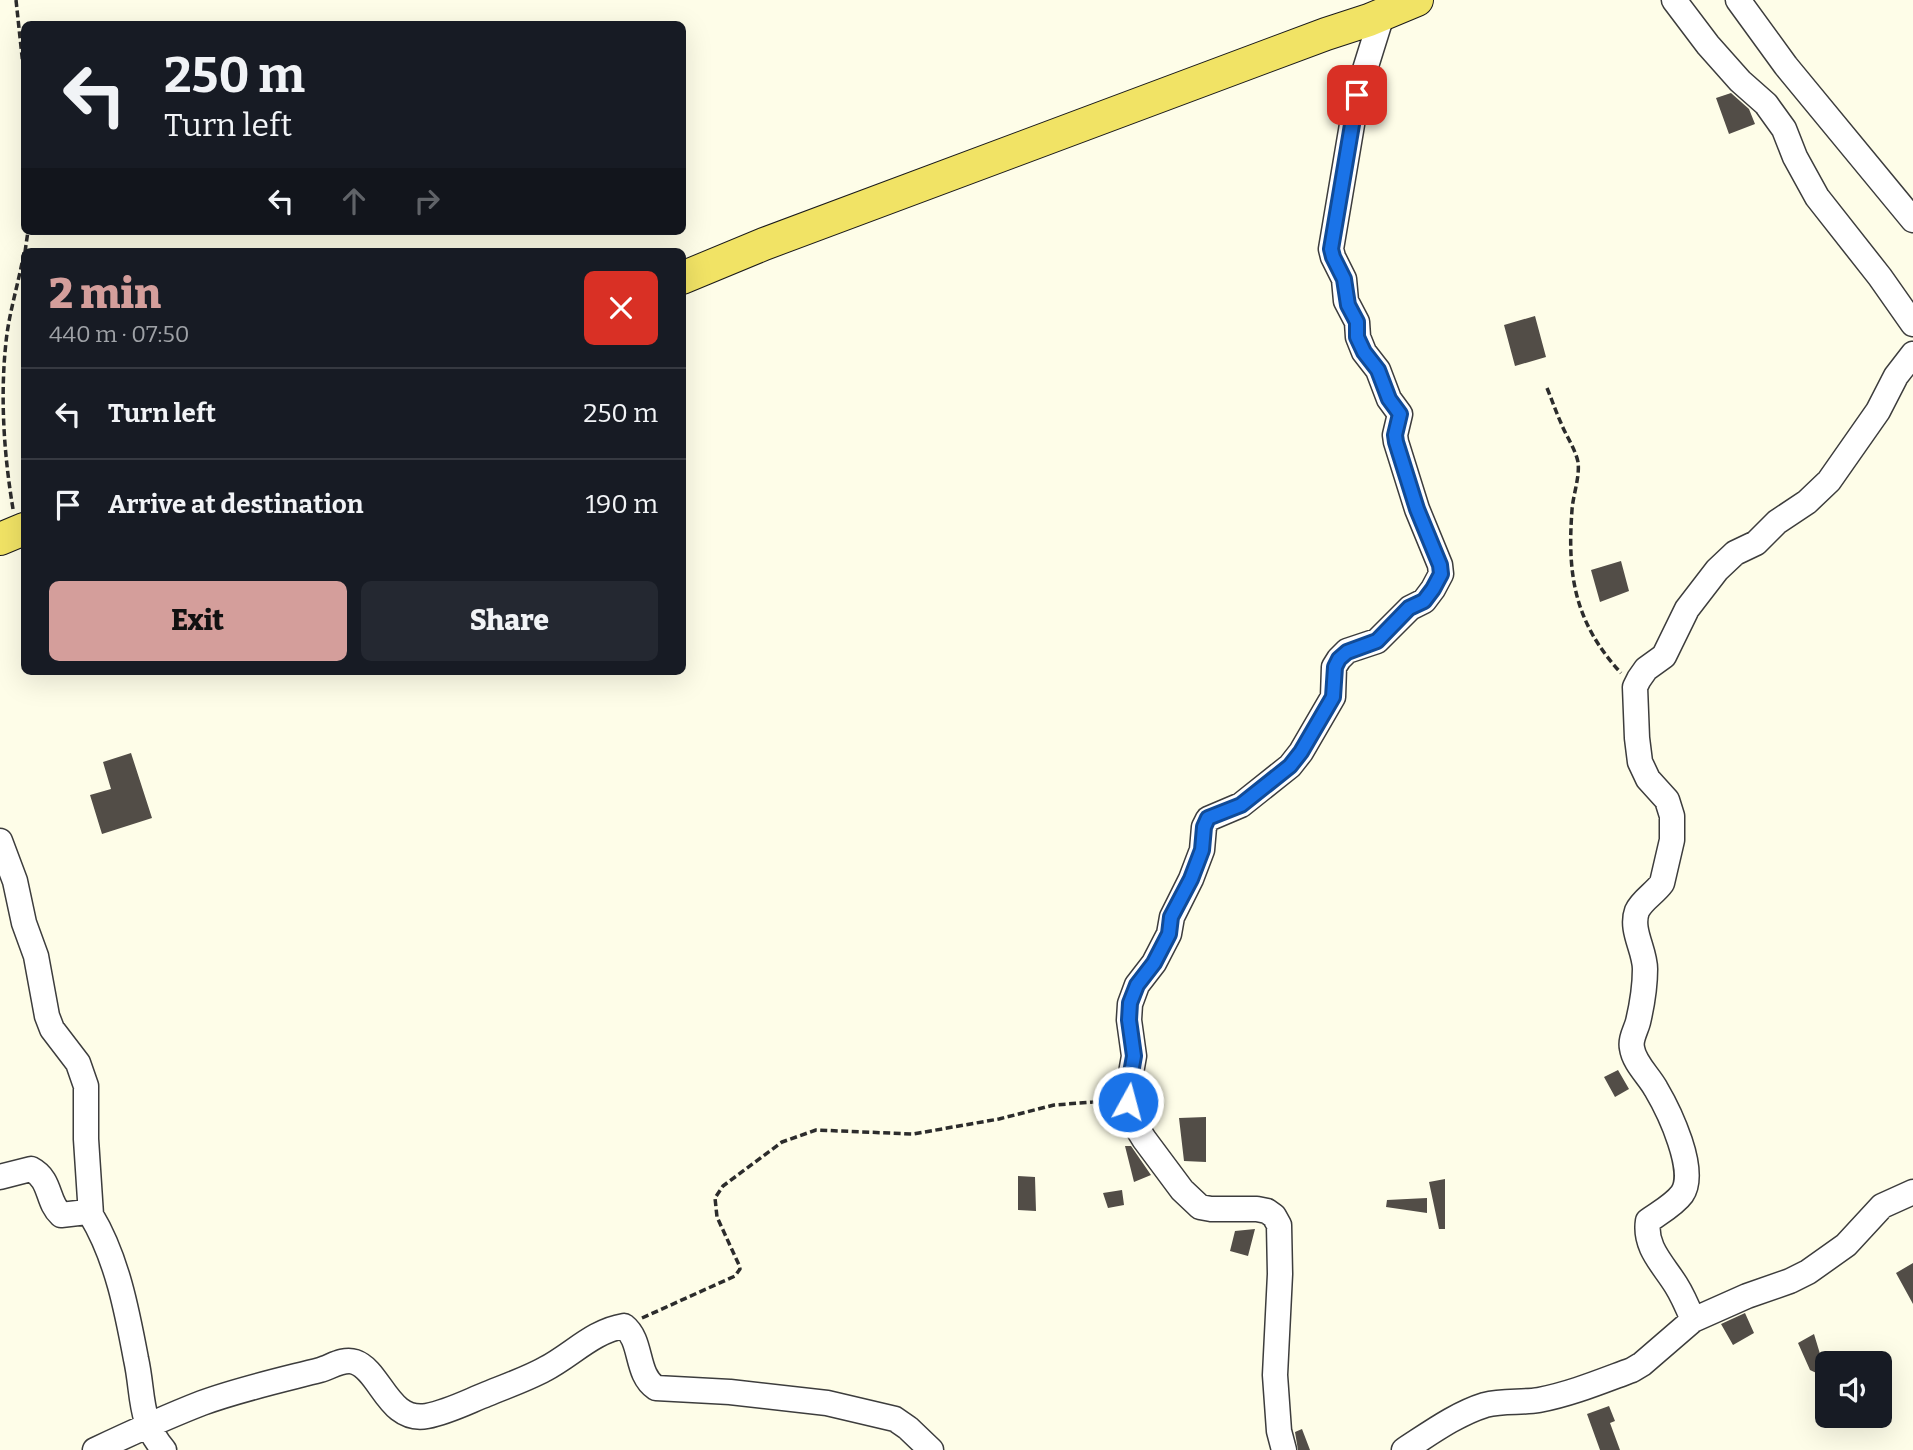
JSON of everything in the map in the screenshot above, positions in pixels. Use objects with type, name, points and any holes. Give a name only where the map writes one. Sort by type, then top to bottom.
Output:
[{"type":"main road","points":[[686,276],[764,244],[1326,34],[1370,11],[1417,0]]},
{"type":"street","points":[[1674,0],[1708,45],[1740,81],[1766,104],[1784,129],[1795,158],[1817,197],[1913,324]]},
{"type":"street","points":[[1738,0],[1786,66],[1913,220]]},
{"type":"street","points":[[1284,1450],[1279,1431],[1275,1375],[1280,1274],[1279,1225],[1274,1216],[1257,1209],[1200,1207],[1182,1190],[1136,1126],[1128,1102],[1134,1056],[1129,1020],[1130,1003],[1137,985],[1154,963],[1169,934],[1171,917],[1191,879],[1202,850],[1204,827],[1208,818],[1241,805],[1290,766],[1333,697],[1335,667],[1339,659],[1347,652],[1377,641],[1409,608],[1424,601],[1441,574],[1396,442],[1400,414],[1389,399],[1378,370],[1364,352],[1357,337],[1357,322],[1348,305],[1344,279],[1331,249],[1370,11]]},
{"type":"street","points":[[1693,1320],[1676,1285],[1649,1244],[1647,1230],[1648,1221],[1682,1194],[1687,1182],[1688,1167],[1657,1089],[1636,1060],[1632,1048],[1639,1019],[1645,969],[1638,942],[1636,916],[1641,906],[1662,883],[1673,826],[1667,800],[1648,779],[1640,762],[1635,687],[1643,673],[1664,656],[1687,609],[1717,570],[1735,553],[1756,543],[1777,522],[1807,502],[1829,481],[1878,411],[1896,376],[1913,354]]},
{"type":"street","points":[[0,841],[15,881],[24,923],[36,956],[47,1016],[52,1029],[78,1063],[86,1086],[91,1215],[108,1252],[125,1306],[147,1425],[164,1450]]},
{"type":"street","points":[[0,1177],[31,1169],[40,1173],[54,1207],[61,1216],[87,1212],[91,1215]]},
{"type":"street","points":[[1404,1450],[1464,1414],[1485,1405],[1550,1397],[1632,1370],[1693,1320],[1808,1272],[1846,1245],[1882,1206],[1913,1192]]},
{"type":"street","points":[[95,1450],[147,1425],[205,1402],[325,1369],[344,1361],[362,1366],[405,1413],[417,1418],[431,1415],[546,1369],[585,1342],[616,1327],[624,1326],[628,1328],[637,1348],[648,1383],[656,1388],[730,1392],[827,1404],[895,1419],[931,1450]]},
{"type":"path","points":[[16,0],[21,47]]},
{"type":"path","points":[[14,533],[5,452],[2,364],[21,266]]},
{"type":"path","points":[[1547,388],[1561,425],[1575,451],[1578,465],[1572,511],[1570,560],[1573,585],[1581,613],[1610,661],[1635,687]]},
{"type":"path","points":[[624,1326],[735,1276],[740,1269],[739,1265],[717,1217],[715,1198],[723,1185],[782,1142],[816,1130],[913,1134],[942,1130],[1020,1115],[1054,1105],[1094,1101],[1128,1090]]},
{"type":"building","points":[[1731,93],[1749,109],[1755,124],[1729,134],[1716,98]]},
{"type":"building","points":[[1535,316],[1546,357],[1515,366],[1504,325]]},
{"type":"building","points":[[1621,561],[1629,591],[1600,602],[1591,570]]},
{"type":"building","points":[[131,753],[152,818],[102,834],[90,795],[111,789],[103,762]]},
{"type":"building","points":[[1618,1070],[1629,1089],[1615,1097],[1604,1077]]},
{"type":"building","points":[[1206,1117],[1206,1162],[1184,1161],[1179,1118]]},
{"type":"building","points":[[1125,1146],[1131,1146],[1151,1175],[1134,1182]]},
{"type":"building","points":[[1018,1176],[1035,1177],[1036,1211],[1018,1210]]},
{"type":"building","points":[[1445,1179],[1445,1229],[1439,1229],[1429,1182]]},
{"type":"building","points":[[1122,1190],[1124,1205],[1108,1208],[1103,1193]]},
{"type":"building","points":[[1427,1198],[1427,1213],[1386,1207],[1387,1200]]},
{"type":"building","points":[[1255,1229],[1248,1256],[1230,1251],[1235,1231]]},
{"type":"building","points":[[1913,1263],[1913,1304],[1896,1273]]},
{"type":"building","points":[[1745,1313],[1754,1333],[1733,1345],[1721,1324]]},
{"type":"building","points":[[1814,1334],[1819,1351],[1815,1351],[1815,1372],[1810,1370],[1798,1343]]},
{"type":"building","points":[[1609,1406],[1615,1421],[1610,1423],[1620,1450],[1600,1450],[1587,1414]]},
{"type":"building","points":[[1302,1429],[1310,1450],[1298,1450],[1295,1432]]},
{"type":"route","points":[[1128,1102],[1134,1056],[1129,1020],[1130,1003],[1137,985],[1154,963],[1169,934],[1171,917],[1187,889],[1202,850],[1204,827],[1208,818],[1241,805],[1290,766],[1333,697],[1335,667],[1339,659],[1347,652],[1377,641],[1409,608],[1424,601],[1441,574],[1396,442],[1400,414],[1389,399],[1378,370],[1364,352],[1357,337],[1357,322],[1346,301],[1344,279],[1331,249],[1357,95]]}]
